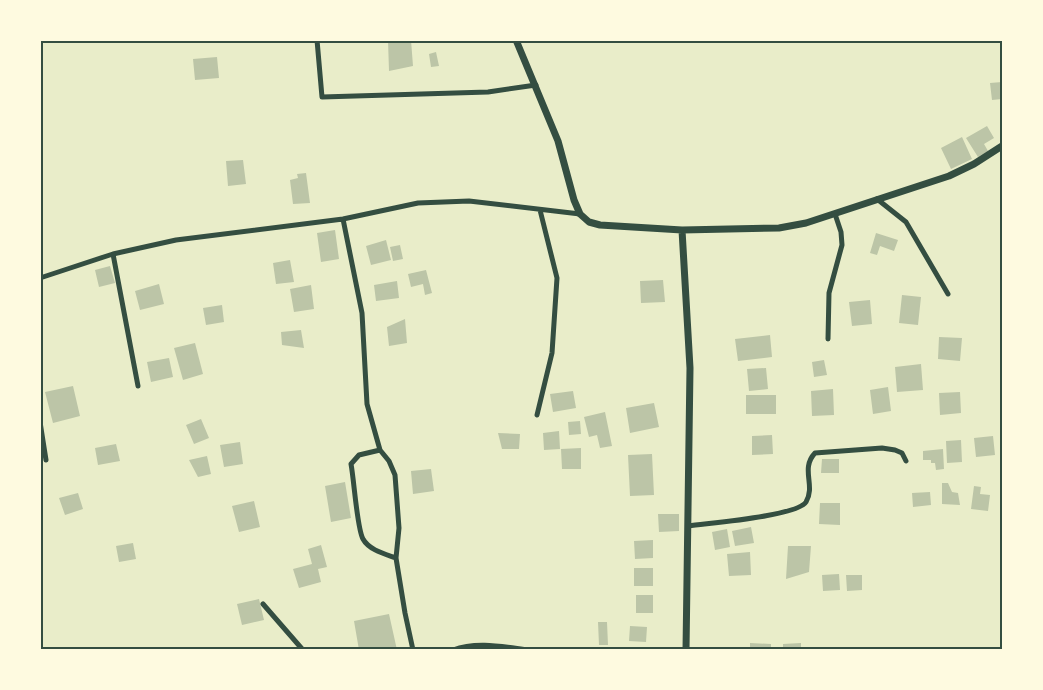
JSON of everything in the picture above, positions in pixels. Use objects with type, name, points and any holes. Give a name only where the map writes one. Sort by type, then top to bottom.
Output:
[{"type":"street","points":[[317,40],[322,97],[488,92],[536,85]]},
{"type":"street","points":[[516,40],[558,141],[580,214],[589,222],[600,225],[682,230],[779,228],[806,223],[949,176],[974,164],[1002,146]]},
{"type":"street","points":[[877,199],[906,222],[948,294]]},
{"type":"street","points":[[40,278],[113,254],[176,240],[343,219],[418,202],[469,201],[580,214]]},
{"type":"street","points":[[537,415],[552,353],[557,278],[540,210]]},
{"type":"street","points":[[828,339],[829,293],[842,244],[835,214]]},
{"type":"street","points":[[343,219],[362,313],[367,404],[380,450],[389,461],[395,475],[399,528],[396,558],[413,650]]},
{"type":"street","points":[[682,230],[690,368],[686,650]]},
{"type":"street","points":[[113,254],[138,386]]},
{"type":"street","points":[[40,422],[46,460]]},
{"type":"street","points":[[689,525],[779,513],[799,508],[806,503],[810,493],[808,465],[815,453],[882,448],[902,453],[906,461]]},
{"type":"street","points":[[380,450],[359,455],[351,464],[363,539],[370,546],[396,558]]},
{"type":"street","points":[[263,604],[303,650]]},
{"type":"street","points":[[453,650],[461,646],[483,645],[529,650]]},
{"type":"building","points":[[388,40],[411,40],[413,66],[389,71]]},
{"type":"building","points":[[436,52],[439,66],[431,67],[429,54]]},
{"type":"building","points":[[217,57],[219,78],[195,80],[193,59]]},
{"type":"building","points":[[1002,82],[1002,99],[992,100],[990,83]]},
{"type":"building","points":[[987,126],[994,138],[984,144],[988,151],[978,157],[966,138]]},
{"type":"building","points":[[962,137],[972,159],[951,169],[941,148]]},
{"type":"building","points":[[243,160],[246,184],[228,186],[226,161]]},
{"type":"building","points":[[306,173],[310,203],[293,204],[290,180],[298,178],[297,174]]},
{"type":"building","points":[[335,230],[339,259],[321,262],[317,233]]},
{"type":"building","points":[[876,233],[898,240],[894,251],[880,246],[877,255],[870,253]]},
{"type":"building","points":[[386,240],[391,260],[371,265],[366,246]]},
{"type":"building","points":[[400,245],[403,259],[393,261],[390,247]]},
{"type":"building","points":[[290,260],[294,282],[276,284],[273,263]]},
{"type":"building","points":[[110,266],[115,283],[99,287],[95,270]]},
{"type":"building","points":[[426,270],[432,293],[425,295],[423,284],[411,287],[408,274]]},
{"type":"building","points":[[663,280],[665,302],[641,303],[640,281]]},
{"type":"building","points":[[397,281],[399,298],[376,301],[374,285]]},
{"type":"building","points":[[159,284],[164,304],[140,310],[135,291]]},
{"type":"building","points":[[311,285],[314,309],[294,312],[290,289]]},
{"type":"building","points":[[902,295],[921,297],[918,325],[899,323]]},
{"type":"building","points":[[870,300],[872,324],[852,326],[849,302]]},
{"type":"building","points":[[222,305],[224,322],[206,325],[203,308]]},
{"type":"building","points":[[405,319],[407,343],[389,346],[387,327]]},
{"type":"building","points":[[301,330],[304,348],[282,345],[281,332]]},
{"type":"building","points":[[770,335],[772,357],[738,361],[735,339]]},
{"type":"building","points":[[939,337],[962,338],[960,361],[938,359]]},
{"type":"building","points":[[195,343],[203,374],[183,380],[174,348]]},
{"type":"building","points":[[169,358],[173,377],[151,382],[147,362]]},
{"type":"building","points":[[824,360],[827,375],[814,377],[812,362]]},
{"type":"building","points":[[921,364],[923,390],[897,392],[895,367]]},
{"type":"building","points":[[766,368],[768,389],[749,391],[747,369]]},
{"type":"building","points":[[73,386],[80,416],[53,423],[45,392]]},
{"type":"building","points":[[888,387],[891,411],[873,414],[870,390]]},
{"type":"building","points":[[833,389],[834,415],[812,416],[811,391]]},
{"type":"building","points":[[573,391],[576,408],[553,412],[550,394]]},
{"type":"building","points":[[960,392],[961,413],[940,415],[939,393]]},
{"type":"building","points":[[746,395],[776,395],[776,414],[746,414]]},
{"type":"building","points":[[654,403],[659,427],[630,433],[626,408]]},
{"type":"building","points":[[605,412],[612,446],[600,448],[597,435],[589,437],[584,417]]},
{"type":"building","points":[[201,419],[209,438],[194,444],[186,425]]},
{"type":"building","points":[[580,421],[581,434],[569,435],[568,422]]},
{"type":"building","points":[[559,431],[560,449],[544,450],[543,433]]},
{"type":"building","points":[[498,433],[520,434],[519,449],[502,449]]},
{"type":"building","points":[[772,435],[773,454],[752,455],[752,436]]},
{"type":"building","points":[[993,436],[995,455],[976,457],[974,438]]},
{"type":"building","points":[[961,440],[962,462],[947,463],[946,441]]},
{"type":"building","points":[[240,442],[243,464],[224,467],[220,445]]},
{"type":"building","points":[[116,444],[120,461],[98,465],[95,448]]},
{"type":"building","points":[[581,448],[581,469],[562,469],[561,449]]},
{"type":"building","points":[[943,449],[944,469],[936,470],[935,463],[931,463],[931,460],[923,460],[923,451]]},
{"type":"building","points":[[652,454],[654,495],[630,496],[628,455]]},
{"type":"building","points":[[207,456],[211,474],[198,477],[189,460]]},
{"type":"building","points":[[822,459],[839,459],[839,473],[821,473]]},
{"type":"building","points":[[431,469],[434,491],[413,494],[411,471]]},
{"type":"building","points":[[345,482],[351,518],[331,522],[325,486]]},
{"type":"building","points":[[942,483],[948,483],[952,492],[958,493],[960,505],[942,504]]},
{"type":"building","points":[[974,486],[981,487],[980,494],[990,495],[988,511],[971,509]]},
{"type":"building","points":[[930,492],[931,505],[913,507],[912,493]]},
{"type":"building","points":[[78,493],[83,509],[65,515],[59,498]]},
{"type":"building","points":[[254,501],[260,527],[239,532],[232,506]]},
{"type":"building","points":[[820,503],[840,503],[840,525],[819,524]]},
{"type":"building","points":[[658,514],[679,514],[679,531],[659,532]]},
{"type":"building","points":[[751,527],[754,543],[735,546],[732,531]]},
{"type":"building","points":[[727,529],[730,547],[715,550],[712,532]]},
{"type":"building","points":[[653,540],[653,558],[635,559],[634,541]]},
{"type":"building","points":[[133,543],[136,559],[119,562],[116,546]]},
{"type":"building","points":[[321,545],[327,567],[318,569],[321,582],[299,588],[293,569],[312,564],[308,549]]},
{"type":"building","points":[[788,546],[811,546],[809,572],[786,579]]},
{"type":"building","points":[[750,552],[751,575],[729,576],[727,554]]},
{"type":"building","points":[[634,568],[653,568],[653,586],[634,586]]},
{"type":"building","points":[[839,574],[840,590],[823,591],[822,575]]},
{"type":"building","points":[[846,575],[862,575],[862,590],[847,591]]},
{"type":"building","points":[[636,595],[653,595],[653,613],[636,613]]},
{"type":"building","points":[[259,599],[264,620],[242,625],[237,604]]},
{"type":"building","points":[[389,614],[397,650],[359,650],[354,621]]},
{"type":"building","points":[[598,622],[607,622],[608,645],[599,645]]},
{"type":"building","points":[[630,626],[647,627],[646,642],[629,641]]},
{"type":"building","points":[[750,643],[771,644],[771,650],[750,650]]},
{"type":"building","points":[[801,643],[801,650],[783,650],[783,644]]}]
